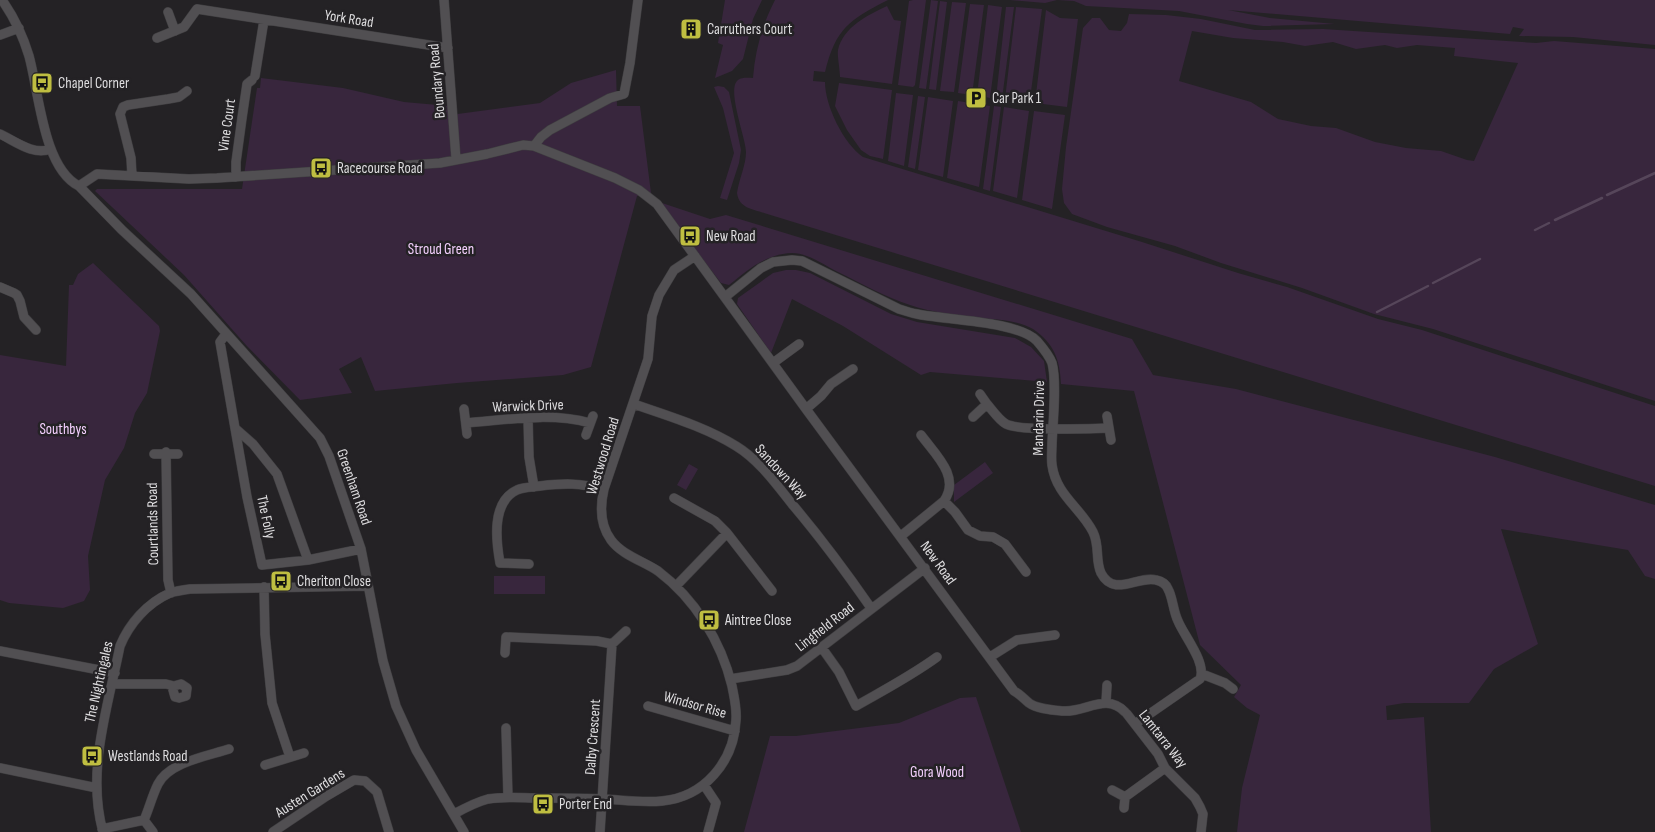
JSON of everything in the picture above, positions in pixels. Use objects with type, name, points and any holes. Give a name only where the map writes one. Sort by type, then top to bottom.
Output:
[{"type":"street","name":"Greenham Road","points":[[2,0],[19,28],[30,62],[50,149],[63,172],[72,183],[79,186],[122,230],[184,288],[320,438],[329,456],[361,550],[383,661],[396,706],[416,750],[464,832]]},
{"type":"street","points":[[157,38],[184,27],[197,9],[194,0]]},
{"type":"street","name":"Boundary Road","points":[[444,0],[456,159]]},
{"type":"street","points":[[79,186],[96,174],[189,179],[236,177],[440,163],[523,145],[534,146],[550,130],[610,98],[624,94],[638,0]]},
{"type":"street","name":"York Road","points":[[197,9],[448,48]]},
{"type":"street","points":[[168,12],[175,31]]},
{"type":"street","name":"Vine Court","points":[[236,177],[236,162],[247,84],[254,78],[264,20]]},
{"type":"street","points":[[0,35],[19,28]]},
{"type":"street","points":[[132,176],[120,114],[123,107],[128,104],[179,97],[187,91]]},
{"type":"street","points":[[0,134],[36,152],[44,152],[50,149]]},
{"type":"street","name":"New Road","points":[[534,146],[615,178],[638,190],[657,204],[1014,691],[1034,706],[1074,711],[1106,702]]},
{"type":"street","name":"Westwood Road","points":[[454,814],[478,802],[508,797],[667,800],[704,786],[726,758],[735,731],[736,706],[730,679],[713,636],[699,612],[676,586],[649,565],[633,557],[612,541],[602,518],[601,501],[604,489],[648,359],[652,316],[659,295],[674,270],[695,256]]},
{"type":"street","name":"Mandarin Drive","points":[[726,296],[761,268],[772,262],[792,260],[808,264],[899,309],[915,314],[1011,328],[1036,339],[1049,356],[1054,376],[1052,467],[1064,494],[1094,533],[1102,574],[1110,582],[1116,584],[1122,585],[1149,579],[1156,580],[1167,587],[1177,621],[1201,666],[1202,674]]},
{"type":"street","points":[[0,287],[14,292],[20,301],[24,317],[36,330]]},
{"type":"street","name":"The Folly","points":[[226,334],[220,342],[247,497],[262,565],[308,560],[361,550]]},
{"type":"street","points":[[773,363],[799,344]]},
{"type":"street","points":[[806,409],[822,396],[831,384],[853,369]]},
{"type":"street","points":[[980,394],[1002,421],[1008,425],[1053,428],[1109,428]]},
{"type":"street","name":"Sandown Way","points":[[634,404],[718,436],[738,447],[750,457],[771,478],[806,520],[871,608]]},
{"type":"street","points":[[973,417],[987,404]]},
{"type":"street","points":[[464,409],[467,434]]},
{"type":"street","points":[[1107,416],[1111,440]]},
{"type":"street","points":[[528,418],[529,457],[534,487]]},
{"type":"street","name":"Warwick Drive","points":[[466,422],[528,418],[591,420],[586,435]]},
{"type":"street","name":"The Folly","points":[[236,429],[253,444],[277,474],[308,560]]},
{"type":"street","points":[[901,536],[944,502],[950,487],[948,472],[921,436]]},
{"type":"street","name":"Courtlands Road","points":[[166,453],[168,580],[171,593]]},
{"type":"street","points":[[154,454],[178,454]]},
{"type":"street","points":[[529,564],[500,563],[498,516],[500,507],[508,497],[517,490],[574,483],[604,489]]},
{"type":"street","points":[[674,498],[714,521],[727,532],[772,591]]},
{"type":"street","points":[[944,502],[955,512],[968,530],[980,536],[993,537],[1005,544],[1026,572]]},
{"type":"street","points":[[676,586],[727,532]]},
{"type":"street","name":"Lingfield Road","points":[[730,679],[788,670],[805,661],[925,568]]},
{"type":"street","points":[[171,593],[190,589],[368,586]]},
{"type":"street","points":[[264,587],[265,634],[272,703],[290,757]]},
{"type":"street","name":"The Nightingales","points":[[144,820],[102,830],[97,788],[101,733],[120,646],[128,629],[153,603],[171,593]]},
{"type":"street","points":[[505,653],[506,637],[597,641],[612,644],[626,631]]},
{"type":"street","points":[[990,657],[1018,640],[1055,635]]},
{"type":"street","name":"Dalby Crescent","points":[[600,832],[612,644]]},
{"type":"street","points":[[822,648],[839,672],[854,708],[895,683],[914,674],[937,657]]},
{"type":"street","points":[[0,651],[114,673]]},
{"type":"street","points":[[1135,724],[1198,682],[1202,674],[1225,683],[1233,689]]},
{"type":"street","points":[[112,684],[166,684],[174,686]]},
{"type":"street","points":[[1106,702],[1107,685]]},
{"type":"street","name":"Lamtarra Way","points":[[1106,702],[1115,705],[1126,713],[1158,754],[1165,768],[1195,798],[1203,814],[1201,832]]},
{"type":"street","name":"Windsor Rise","points":[[648,706],[735,731]]},
{"type":"street","points":[[506,728],[508,797]]},
{"type":"street","points":[[153,832],[144,820],[158,783],[168,772],[184,763],[229,749]]},
{"type":"street","points":[[265,765],[304,753]]},
{"type":"street","points":[[0,768],[97,788]]},
{"type":"street","points":[[1124,808],[1125,797],[1165,768]]},
{"type":"street","name":"Austen Gardens","points":[[273,832],[325,797],[354,780],[359,780],[365,781],[376,792],[389,832]]},
{"type":"street","points":[[704,786],[716,803],[708,832]]},
{"type":"street","points":[[1112,790],[1125,797]]},
{"type":"green space","points":[[725,0],[762,0],[753,19],[743,59],[732,71],[715,78],[723,45],[718,43]]},
{"type":"green space","points":[[775,0],[888,0],[863,14],[846,27],[834,45],[825,72],[814,71],[813,81],[825,82],[828,102],[837,124],[849,143],[863,157],[1287,287],[1378,319],[1422,330],[1655,406],[1655,486],[743,205],[737,193],[746,152],[735,103],[735,85],[740,79],[753,78],[760,38]]},
{"type":"green space","points":[[926,0],[915,85],[913,87],[898,85],[909,1]]},
{"type":"green space","points":[[931,0],[938,1],[926,89],[919,88]]},
{"type":"green space","points":[[1010,0],[1057,0],[1045,3]]},
{"type":"green space","points":[[1057,0],[1655,0],[1655,45],[1573,37],[1519,36],[1524,29],[1513,27],[1510,34],[1228,10],[1270,18],[1335,24],[1263,26],[1179,11],[1086,6],[1074,1]]},
{"type":"green space","points":[[940,1],[947,2],[936,90],[929,89]]},
{"type":"green space","points":[[952,2],[966,3],[954,92],[940,91]]},
{"type":"green space","points":[[970,4],[984,5],[972,95],[958,93]]},
{"type":"green space","points":[[988,5],[1002,7],[990,98],[977,95]]},
{"type":"green space","points":[[887,6],[894,20],[901,21],[892,84],[840,77],[838,50],[845,35],[857,23]]},
{"type":"green space","points":[[1006,7],[1014,7],[1002,99],[996,98]]},
{"type":"green space","points":[[1016,7],[1042,9],[1030,99],[1028,102],[1005,99]]},
{"type":"green space","points":[[1046,10],[1060,18],[1078,19],[1067,107],[1035,103]]},
{"type":"green space","points":[[1129,14],[1166,15],[1201,19],[1255,30],[1323,29],[1536,43],[1554,41],[1655,49],[1655,401],[1433,329],[1374,314],[1302,288],[1221,263],[1175,246],[1107,227],[1072,214],[1064,203],[1062,189],[1083,28],[1092,18],[1100,18],[1109,30],[1121,31],[1127,23]],"holes":[[[1192,31],[1233,38],[1283,42],[1305,46],[1333,42],[1356,49],[1385,45],[1397,48],[1417,45],[1455,48],[1454,56],[1518,63],[1474,161],[1441,151],[1406,148],[1375,142],[1336,128],[1311,126],[1278,119],[1251,102],[1179,81]]]},
{"type":"green space","name":"Stroud Green","points":[[616,70],[617,106],[640,106],[651,193],[637,196],[591,367],[563,375],[375,391],[361,357],[339,369],[352,393],[300,400],[246,345],[184,275],[95,191],[97,189],[242,189],[257,88],[260,88],[261,78],[343,88],[404,102],[449,106],[450,115],[540,103],[571,83]]},
{"type":"green space","points":[[839,83],[892,90],[883,159],[870,156],[861,150],[847,130],[835,106]]},
{"type":"green space","points":[[714,87],[724,87],[729,92],[741,150],[739,163],[727,200],[720,198],[734,153],[723,108]]},
{"type":"green space","points":[[896,93],[913,95],[904,166],[888,161]]},
{"type":"green space","points":[[918,96],[925,97],[915,169],[908,167]]},
{"type":"green space","points":[[928,97],[953,101],[943,177],[918,170]]},
{"type":"green space","points":[[958,101],[990,106],[979,187],[947,178]]},
{"type":"green space","points":[[994,106],[1001,107],[990,191],[983,189]]},
{"type":"green space","points":[[1004,107],[1029,111],[1017,198],[993,191]]},
{"type":"green space","points":[[1034,111],[1065,115],[1052,209],[1022,200]]},
{"type":"green space","points":[[659,202],[710,219],[726,215],[1132,339],[1153,375],[1236,389],[1495,457],[1655,505],[1655,579],[1645,576],[1628,550],[1501,529],[1538,644],[1494,669],[1469,703],[1404,703],[1386,706],[1387,720],[1424,717],[1431,832],[1237,832],[1242,788],[1260,715],[1247,708],[1234,697],[1241,685],[1200,645],[1134,391],[1061,384],[1059,367],[1051,346],[1033,329],[1008,321],[963,316],[919,308],[882,294],[804,255],[792,253],[774,256],[758,263],[729,285],[721,283]]},
{"type":"green space","name":"Southbys","points":[[93,263],[159,326],[160,331],[147,393],[135,413],[124,448],[105,480],[88,556],[90,590],[84,601],[63,608],[9,603],[0,600],[0,355],[66,366],[69,285],[73,285],[78,274]]},
{"type":"green space","points":[[786,270],[810,273],[891,314],[917,322],[1015,338],[1031,347],[1044,361],[1047,382],[930,372],[921,375],[843,326],[792,299],[771,353],[737,304],[738,298],[773,273]]},
{"type":"green space","points":[[985,462],[993,473],[954,502],[954,485]]},
{"type":"green space","points":[[689,464],[698,469],[686,490],[677,485]]},
{"type":"green space","points":[[494,576],[545,576],[545,594],[494,594]]},
{"type":"green space","name":"Gora Wood","points":[[976,697],[1021,832],[744,832],[770,736],[796,736],[899,723],[960,698]]},
{"type":"waterway","points":[[1607,195],[1655,173]]},
{"type":"waterway","points":[[1555,220],[1602,198]]},
{"type":"waterway","points":[[1535,230],[1549,223]]},
{"type":"waterway","points":[[1433,283],[1480,259]]},
{"type":"waterway","points":[[1377,312],[1428,286]]},
{"type":"place","name":"Carruthers Court","points":[[691,29]]},
{"type":"place","name":"Chapel Corner","points":[[42,83]]},
{"type":"place","name":"Car Park 1","points":[[976,98]]},
{"type":"place","name":"Racecourse Road","points":[[321,168]]},
{"type":"place","name":"New Road","points":[[690,236]]},
{"type":"place","name":"Cheriton Close","points":[[281,581]]},
{"type":"place","name":"Aintree Close","points":[[709,620]]},
{"type":"place","name":"Westlands Road","points":[[92,756]]},
{"type":"place","name":"Porter End","points":[[543,804]]}]
